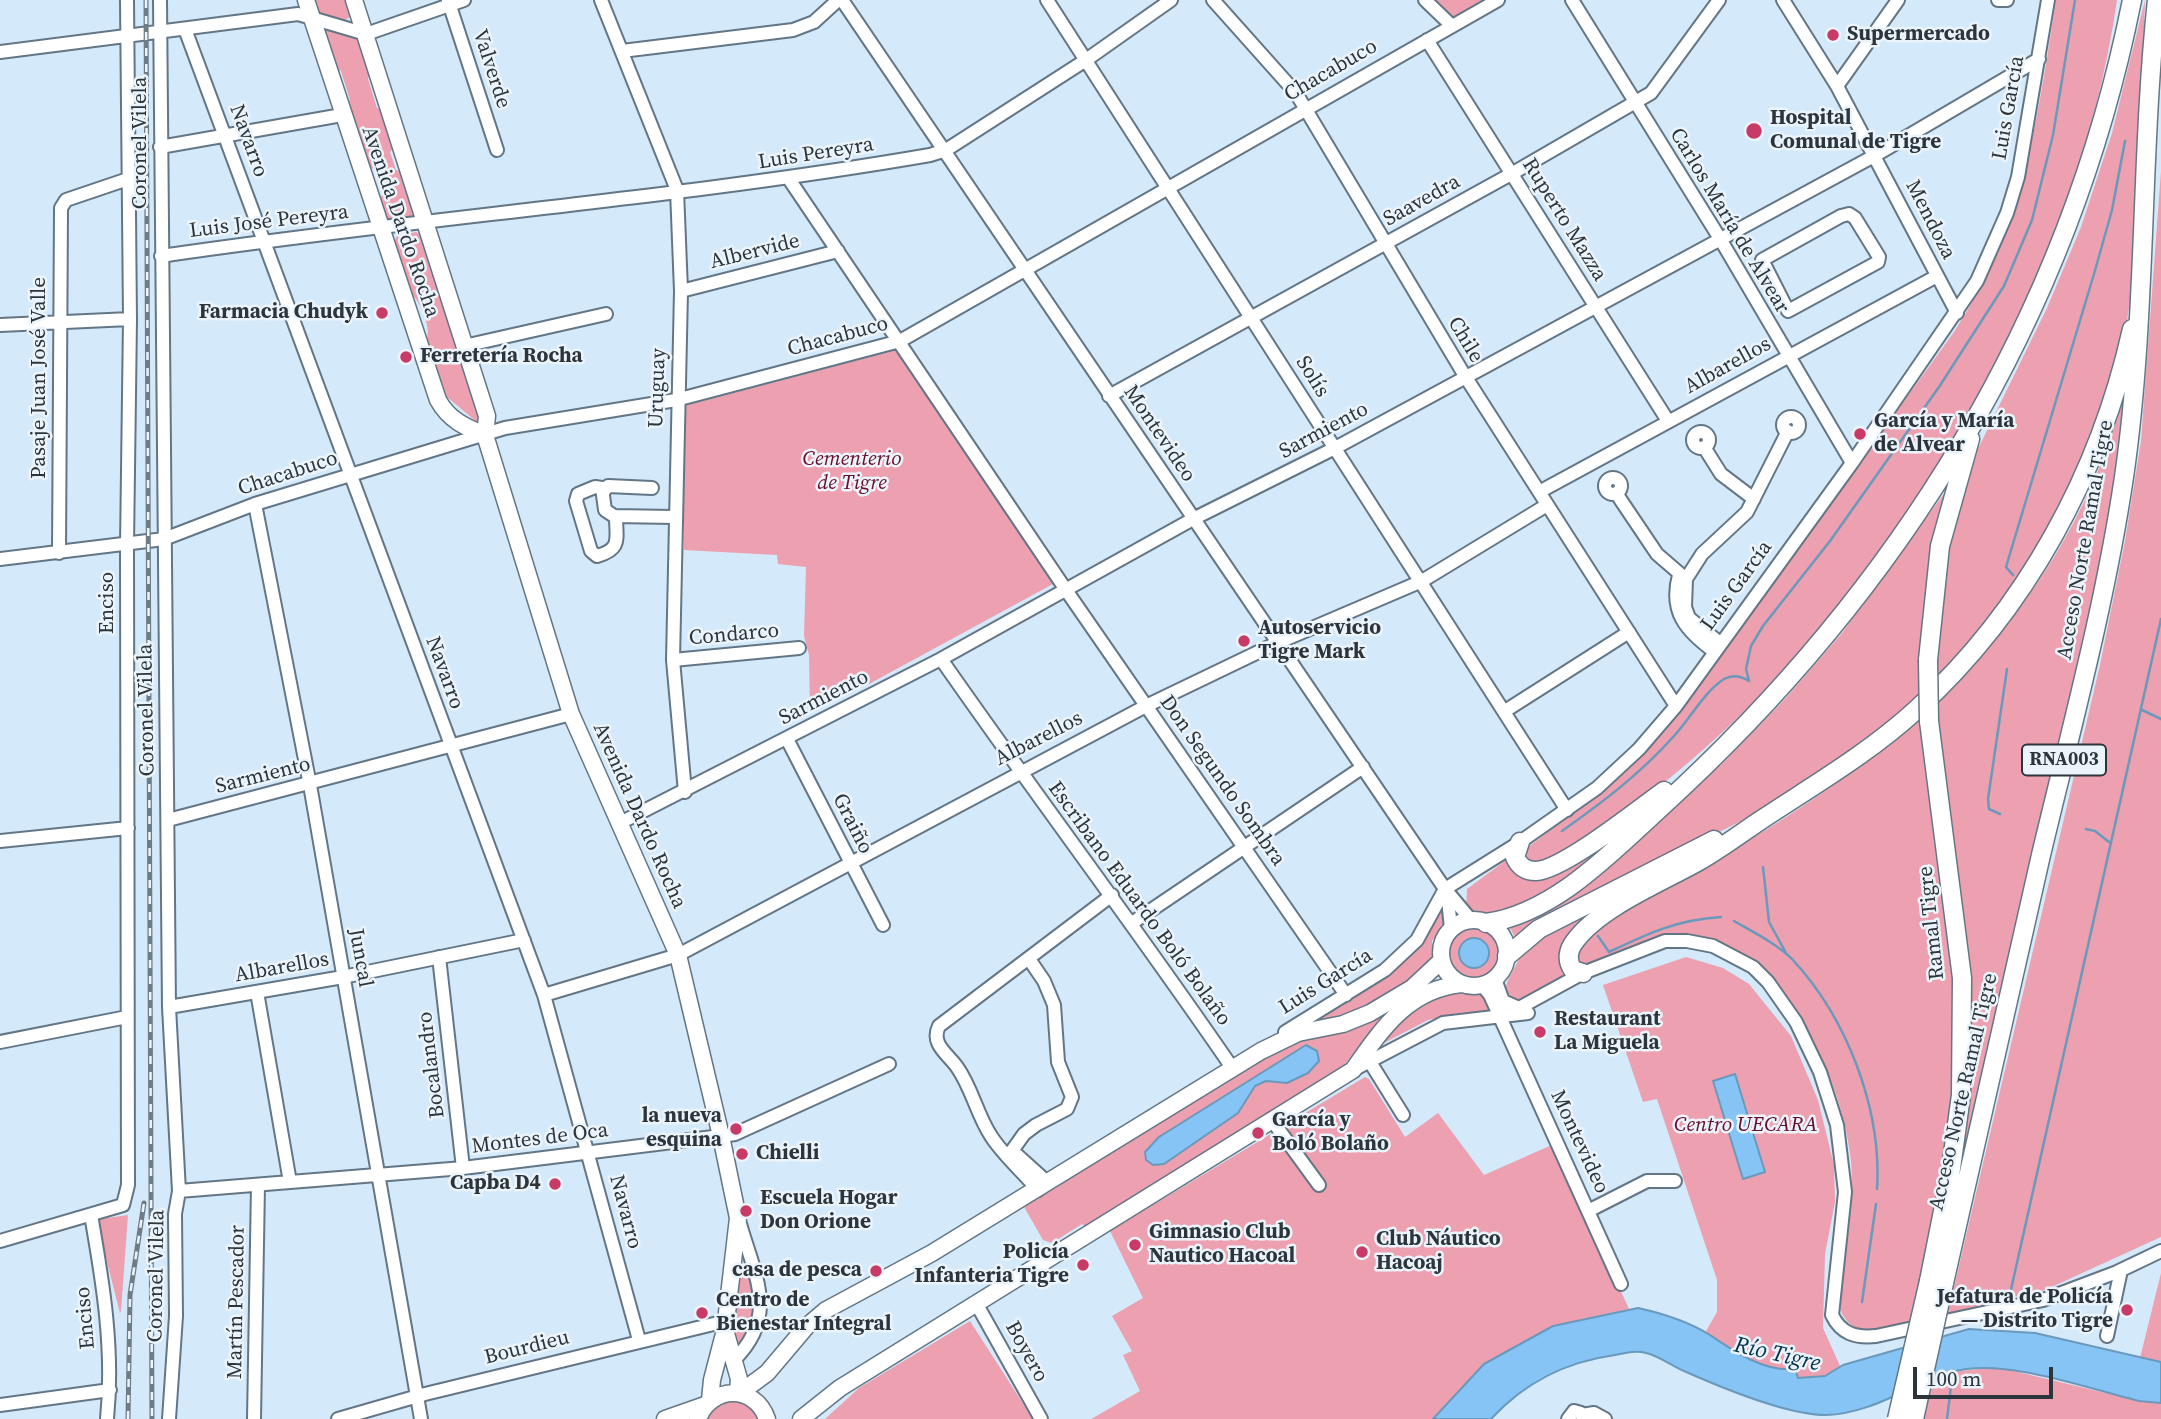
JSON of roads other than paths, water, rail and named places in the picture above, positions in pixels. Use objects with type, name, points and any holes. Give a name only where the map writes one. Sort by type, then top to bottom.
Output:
[{"type":"highway","points":[[2117,62],[2123,0]]},
{"type":"highway","name":"RNA003","points":[[1975,422],[2059,247],[2096,138],[2132,0]]},
{"type":"highway","name":"Acceso Norte Ramal Tigre","points":[[1937,1282],[2103,600],[2136,384],[2147,125],[2157,0]]},
{"type":"highway","points":[[2147,125],[2161,58]]},
{"type":"highway","points":[[1583,973],[1573,970],[1568,958],[1571,946],[1584,932],[1783,806],[1872,746],[1916,710],[1990,630],[2058,529],[2083,477],[2117,391],[2132,326],[2144,231]]},
{"type":"highway","points":[[1479,921],[1520,916],[1577,879],[1698,774],[1736,736],[1843,617],[1889,556],[1975,422]]},
{"type":"highway","name":"Ramal Tigre","points":[[1914,1419],[1937,1282],[1961,1095],[1962,991],[1951,876],[1929,721],[1928,660],[1940,546],[1975,422]]},
{"type":"highway","points":[[1520,842],[1515,857],[1525,869],[1539,871],[1565,859],[1625,820],[1736,736]]},
{"type":"highway","points":[[1507,956],[1539,929],[1783,806]]},
{"type":"highway","name":"Ramal Tigre","points":[[1897,1419],[1937,1282]]},
{"type":"main road","name":"Avenida Dardo Rocha","points":[[306,0],[342,116],[438,400],[445,413],[463,426],[485,435]]},
{"type":"main road","name":"Avenida Dardo Rocha","points":[[354,0],[487,416],[485,435],[571,714],[678,955],[738,1218],[726,1325],[704,1408]]},
{"type":"main road","points":[[801,1419],[840,1388],[1353,1070],[1405,1005],[1443,986],[1489,982],[1501,973],[1507,956],[1500,932],[1479,921],[1451,929],[1443,943],[1442,960],[1449,974],[1462,984]]},
{"type":"main road","name":"Luis García","points":[[665,1419],[704,1408],[726,1393],[739,1393],[767,1373],[806,1327],[826,1310],[932,1253],[1261,1051],[1298,1033],[1343,1024],[1370,1013],[1412,988],[1442,960]]},
{"type":"main road","name":"Avenida Dardo Rocha","points":[[726,1325],[739,1379],[739,1393]]},
{"type":"main road","points":[[739,1393],[757,1402],[767,1419]]},
{"type":"street","name":"Enciso","points":[[107,1419],[110,1390],[107,1310],[91,1215],[122,1205],[128,1185],[127,545],[130,319],[127,0]]},
{"type":"street","name":"Coronel Vilela","points":[[160,0],[159,147],[169,1007],[179,1191],[175,1214],[174,1383],[169,1419]]},
{"type":"street","points":[[0,52],[298,14],[366,34],[449,2],[464,0]]},
{"type":"street","name":"Uruguay","points":[[601,0],[677,190],[681,291],[676,400],[673,660],[685,792]]},
{"type":"street","points":[[622,51],[793,30],[814,22],[840,0]]},
{"type":"street","name":"Montevideo","points":[[840,0],[946,150],[1024,271],[1445,889],[1458,907],[1479,921]]},
{"type":"street","name":"Solís","points":[[1047,0],[1169,186],[1567,810]]},
{"type":"street","name":"Luis Pereyra","points":[[423,222],[677,190],[789,179],[946,150],[1086,60],[1171,0]]},
{"type":"street","name":"Chile","points":[[1213,0],[1296,93],[1465,376],[1676,706]]},
{"type":"street","points":[[1425,0],[1452,26]]},
{"type":"street","name":"Chacabuco","points":[[127,545],[163,539],[352,473],[505,428],[676,400],[900,341],[1498,0]]},
{"type":"street","name":"Carlos María de Alvear","points":[[1572,0],[1719,237],[1852,463]]},
{"type":"street","name":"Saavedra","points":[[1110,396],[1513,173],[1651,93],[1719,0]]},
{"type":"street","name":"Mendoza","points":[[1783,0],[1837,86],[1957,313]]},
{"type":"street","points":[[1837,86],[1898,0]]},
{"type":"street","points":[[1998,0],[2007,0]]},
{"type":"street","name":"Valverde","points":[[449,2],[496,150]]},
{"type":"street","name":"Luis García","points":[[1261,1051],[1280,1035],[1385,970],[1417,940],[1445,889],[1567,810],[1630,757],[1676,706],[1852,463],[1977,281],[2007,213],[2026,139],[2039,58],[2044,2]]},
{"type":"street","name":"Navarro","points":[[186,29],[544,995],[590,1153],[639,1340]]},
{"type":"street","name":"Ruperto Mazza","points":[[1427,40],[1668,421]]},
{"type":"street","name":"Sarmiento","points":[[620,823],[941,659],[1194,519],[1335,448],[1595,304],[1874,156],[2039,58]]},
{"type":"street","points":[[159,147],[342,116]]},
{"type":"street","name":"Pasaje Juan José Valle","points":[[58,553],[62,203],[128,179]]},
{"type":"street","points":[[789,179],[1066,590]]},
{"type":"street","points":[[1849,214],[1855,218],[1879,257],[1875,266],[1791,312],[1774,285],[1762,264],[1764,257],[1841,216],[1849,214]]},
{"type":"street","name":"Luis José Pereyra","points":[[161,256],[423,222]]},
{"type":"street","name":"Albervide","points":[[681,291],[838,251]]},
{"type":"street","name":"Albarellos","points":[[1539,492],[1937,276]]},
{"type":"street","points":[[1754,297],[1774,285]]},
{"type":"street","points":[[464,346],[606,314]]},
{"type":"street","points":[[0,326],[130,319]]},
{"type":"street","points":[[1682,577],[1702,554],[1739,522],[1754,499],[1788,431]]},
{"type":"street","points":[[1704,447],[1721,474],[1754,499]]},
{"type":"street","points":[[652,488],[608,486],[604,491],[605,510],[616,516],[674,517]]},
{"type":"street","points":[[604,491],[595,487],[576,497],[591,551],[597,556],[611,552],[616,545],[616,516]]},
{"type":"street","points":[[1616,493],[1645,538],[1682,577],[1689,618],[1718,648]]},
{"type":"street","name":"Juncal","points":[[256,505],[310,785],[415,1397],[421,1419]]},
{"type":"street","name":"Albarellos","points":[[544,995],[678,955],[1019,771],[1146,706],[1277,643],[1422,581],[1547,505]]},
{"type":"street","points":[[0,559],[127,545]]},
{"type":"street","name":"Don Segundo Sombra","points":[[1066,590],[1346,995]]},
{"type":"street","points":[[1505,711],[1629,632]]},
{"type":"street","name":"Condarco","points":[[673,660],[799,648]]},
{"type":"street","name":"Escribano Eduardo Boló Bolaño","points":[[941,659],[1019,771],[1132,923],[1233,1069]]},
{"type":"street","name":"Sarmiento","points":[[168,820],[310,785],[571,714]]},
{"type":"street","name":"Graiño","points":[[787,739],[883,926]]},
{"type":"street","points":[[1132,923],[1363,767]]},
{"type":"street","points":[[0,841],[128,828]]},
{"type":"street","points":[[1458,907],[1457,895],[1468,876]]},
{"type":"street","name":"Montevideo","points":[[1445,889],[1450,905],[1451,929]]},
{"type":"street","points":[[1043,1186],[986,1128],[973,1093],[959,1069],[936,1040],[935,1034],[939,1027],[1112,895]]},
{"type":"street","name":"Albarellos","points":[[169,1007],[343,977],[524,940]]},
{"type":"street","points":[[1489,982],[1503,1001],[1519,1008],[1583,973],[1665,941],[1697,942],[1732,953],[1753,967],[1783,1001],[1820,1072],[1837,1125],[1845,1192],[1832,1315],[1836,1323],[1850,1334],[1860,1337],[1876,1336],[2010,1309],[2077,1288],[2161,1251]]},
{"type":"street","name":"Bocalandro","points":[[439,957],[463,1168]]},
{"type":"street","points":[[1007,1151],[1036,1125],[1067,1109],[1072,1097],[1058,1062],[1054,1005],[1044,981],[1028,960]]},
{"type":"street","points":[[1353,1070],[1443,1023],[1499,1018],[1534,1010],[1602,967]]},
{"type":"street","name":"Montevideo","points":[[1489,982],[1490,995],[1499,1018],[1590,1210],[1621,1284]]},
{"type":"street","points":[[257,992],[290,1182]]},
{"type":"street","points":[[1499,1018],[1503,1001]]},
{"type":"street","points":[[0,1042],[127,1017]]},
{"type":"street","points":[[1370,1062],[1403,1115]]},
{"type":"street","name":"Montes de Oca","points":[[179,1191],[463,1168],[735,1134],[889,1064]]},
{"type":"street","points":[[1271,1119],[1319,1185]]},
{"type":"street","points":[[1590,1210],[1647,1181],[1675,1181]]},
{"type":"street","name":"Martín Pescador","points":[[254,1419],[258,1185]]},
{"type":"street","points":[[0,1241],[91,1215]]},
{"type":"street","name":"Avenida Dardo Rocha","points":[[734,1360],[752,1340],[760,1322],[754,1276],[738,1218]]},
{"type":"street","points":[[2107,1336],[2120,1270]]},
{"type":"street","points":[[731,1275],[741,1273],[754,1276]]},
{"type":"street","name":"Boyero","points":[[976,1303],[1041,1419]]},
{"type":"street","name":"Bourdieu","points":[[338,1419],[639,1340],[726,1325]]},
{"type":"street","points":[[0,1405],[110,1390]]},
{"type":"street","points":[[1568,1419],[1574,1411],[1583,1417],[1594,1413],[1605,1419]]},
{"type":"water","points":[[1474,938],[1480,939],[1488,947],[1488,959],[1480,967],[1474,968],[1468,967],[1460,959],[1459,953],[1460,947],[1468,939]]},
{"type":"water","points":[[1306,1045],[1317,1051],[1319,1061],[1308,1073],[1287,1083],[1266,1081],[1255,1086],[1238,1113],[1164,1164],[1153,1165],[1146,1160],[1145,1152],[1159,1137]]},
{"type":"water","points":[[1735,1074],[1765,1172],[1743,1179],[1713,1081]]},
{"type":"water","name":"Río Tigre","points":[[1638,1308],[1693,1326],[1761,1364],[1795,1369],[1798,1378],[1825,1376],[1843,1365],[1969,1329],[2035,1333],[2161,1362],[2161,1403],[2139,1401],[2020,1371],[1973,1368],[1952,1372],[1859,1410],[1826,1415],[1810,1414],[1754,1399],[1679,1369],[1651,1354],[1634,1352],[1597,1358],[1547,1376],[1518,1394],[1491,1419],[1433,1419],[1484,1364],[1553,1326]]},
{"type":"waterway","points":[[1749,681],[1746,669],[1751,646],[1763,626],[1830,541],[1939,387],[2004,286],[2032,220],[2053,135],[2075,0]]},
{"type":"waterway","points":[[2013,575],[2006,567],[2112,210],[2125,141]]},
{"type":"waterway","points":[[2010,1294],[2161,619]]},
{"type":"waterway","points":[[2000,814],[1989,809],[1988,799],[2007,669]]},
{"type":"waterway","points":[[1562,831],[1648,763],[1717,684],[1734,676],[1749,681]]},
{"type":"waterway","points":[[2142,710],[2161,719]]},
{"type":"waterway","points":[[2086,829],[2095,831],[2109,842]]},
{"type":"waterway","points":[[1763,867],[1769,922],[1786,953]]},
{"type":"waterway","points":[[1598,936],[1609,952],[1663,928],[1721,917]]},
{"type":"waterway","points":[[1734,921],[1772,943],[1792,959],[1812,983],[1844,1037],[1857,1066],[1874,1128],[1877,1189]]},
{"type":"waterway","points":[[1862,1302],[1876,1204]]},
{"type":"waterway","points":[[1947,1419],[1953,1370]]},
{"type":"railway","points":[[146,0],[152,1419]]},
{"type":"railway","points":[[128,1419],[130,1295],[144,1203]]},
{"type":"place","name":"Supermercado","points":[[1833,35]]},
{"type":"place","name":"Hospital Comunal de Tigre","points":[[1754,131]]},
{"type":"place","name":"Farmacia Chudyk","points":[[382,313]]},
{"type":"place","name":"Ferretería Rocha","points":[[406,357]]},
{"type":"place","name":"García y María de Alvear","points":[[1860,434]]},
{"type":"place","name":"Autoservicio Tigre Mark","points":[[1244,641]]},
{"type":"place","name":"Restaurant La Miguela","points":[[1540,1032]]},
{"type":"place","name":"la nueva esquina","points":[[736,1129]]},
{"type":"place","name":"García y Boló Bolaño","points":[[1258,1133]]},
{"type":"place","name":"Chielli","points":[[742,1154]]},
{"type":"place","name":"Capba D4","points":[[555,1184]]},
{"type":"place","name":"Escuela Hogar Don Orione","points":[[746,1211]]},
{"type":"place","name":"Gimnasio Club Nautico Hacoal","points":[[1135,1245]]},
{"type":"place","name":"Club Náutico Hacoaj","points":[[1362,1252]]},
{"type":"place","name":"Policía Infanteria Tigre","points":[[1083,1265]]},
{"type":"place","name":"casa de pesca","points":[[876,1271]]},
{"type":"place","name":"Jefatura de Policía — Distrito Tigre","points":[[2127,1310]]},
{"type":"place","name":"Centro de Bienestar Integral","points":[[702,1313]]},
{"type":"park label","name":"Cementerio de Tigre","points":[[852,472]]},
{"type":"park label","name":"Centro UECARA","points":[[1746,1126]]}]
